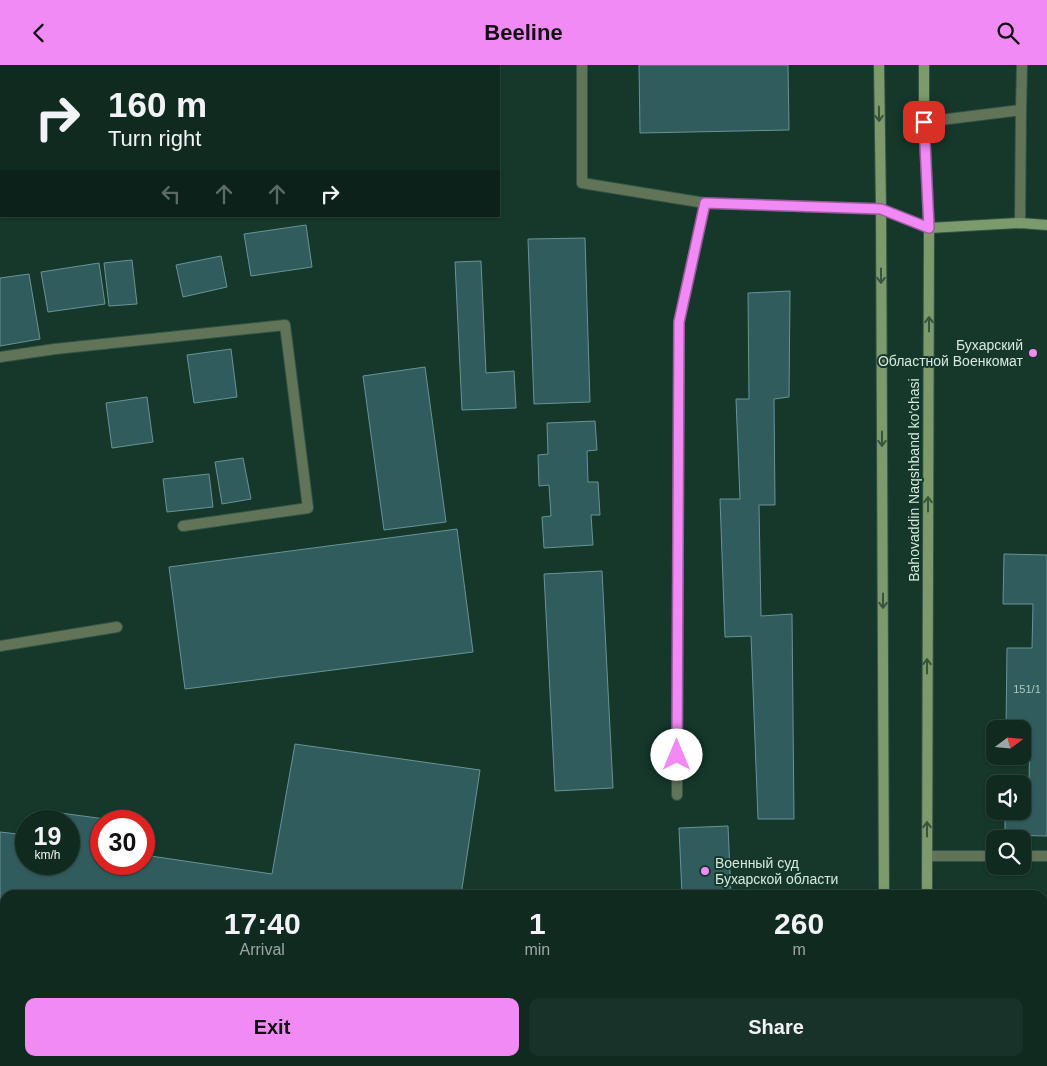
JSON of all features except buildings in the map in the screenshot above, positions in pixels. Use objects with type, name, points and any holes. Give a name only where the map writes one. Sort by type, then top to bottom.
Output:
[{"type":"main road","points":[[879,65],[884,890]]},
{"type":"main road","name":"Bahovaddin Naqshband ko'chasi","points":[[924,65],[924,122],[929,228],[926,890]]},
{"type":"main road","points":[[881,209],[929,228],[1020,223],[1047,225]]},
{"type":"street","points":[[582,65],[582,183],[705,203],[881,209]]},
{"type":"street","points":[[1020,223],[1022,65]]},
{"type":"street","points":[[924,122],[1021,110]]},
{"type":"street","points":[[677,795],[679,322],[705,203]]},
{"type":"street","points":[[0,357],[55,349],[285,325],[308,508],[183,526]]},
{"type":"street","points":[[0,646],[118,627]]},
{"type":"street","points":[[927,856],[986,856]]},
{"type":"street","points":[[1031,856],[1047,856]]},
{"type":"place","name":"Бухарский Областной Военкомат","points":[[1033,353]]},
{"type":"place","name":"Военный суд Бухарской области","points":[[705,871]]},
{"type":"route","points":[[677,755],[679,322],[705,203],[881,209],[929,228],[924,122]]}]
